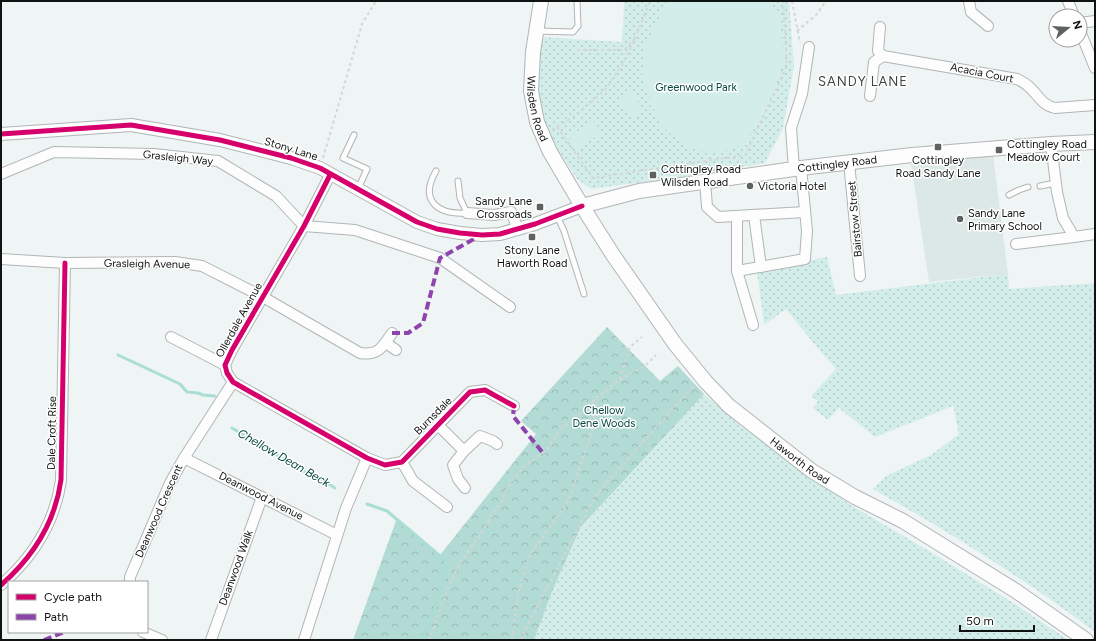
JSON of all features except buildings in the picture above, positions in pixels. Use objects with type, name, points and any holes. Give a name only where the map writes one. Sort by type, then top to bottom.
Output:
[{"type":"main road","name":"Wilsden Road","points":[[541,1],[533,52],[531,90],[538,122],[550,152],[582,206]]},
{"type":"main road","name":"Cottingley Road","points":[[582,206],[639,190],[797,168],[912,155],[1095,142]]},
{"type":"main road","name":"Haworth Road","points":[[582,206],[613,255],[675,344],[729,406],[812,471],[855,497],[902,521],[1010,587],[1086,640]]},
{"type":"street","points":[[969,1],[971,12],[988,26]]},
{"type":"street","points":[[870,96],[874,62],[883,56],[878,51],[880,27]]},
{"type":"street","points":[[737,271],[805,259],[807,231],[805,212],[791,128],[802,94],[809,47]]},
{"type":"street","points":[[1087,48],[1095,68]]},
{"type":"street","name":"Acacia Court","points":[[883,56],[1017,79],[1027,85],[1048,107],[1054,108],[1095,105]]},
{"type":"street","name":"Stony Lane","points":[[1,134],[132,125],[220,140],[291,158],[325,171],[417,222],[438,229],[460,233],[482,235],[500,234],[557,216],[582,206]]},
{"type":"street","points":[[1050,144],[1056,183],[1064,218],[1074,237]]},
{"type":"street","name":"Grasleigh Way","points":[[1,174],[54,152],[154,154],[218,162],[276,196],[304,226]]},
{"type":"street","name":"Bairstow Street","points":[[849,162],[860,276]]},
{"type":"street","name":"Ollerdale Avenue","points":[[234,382],[227,373],[225,365],[232,350],[304,226],[325,171]]},
{"type":"street","points":[[705,181],[707,207],[718,217],[805,212]]},
{"type":"street","points":[[467,213],[494,215],[512,212],[518,229]]},
{"type":"street","points":[[754,215],[761,267]]},
{"type":"street","points":[[737,216],[737,271],[753,325]]},
{"type":"street","points":[[304,226],[355,230],[440,258],[510,307]]},
{"type":"street","points":[[1016,244],[1095,234]]},
{"type":"street","name":"Grasleigh Avenue","points":[[1,259],[65,263],[175,262],[202,266],[360,352],[366,354],[374,353],[383,348],[392,333]]},
{"type":"street","name":"Dale Croft Rise","points":[[1,585],[24,563],[34,550],[48,524],[59,494],[61,480],[65,263]]},
{"type":"street","points":[[171,337],[225,365]]},
{"type":"street","points":[[386,343],[396,350]]},
{"type":"street","points":[[234,382],[367,458],[385,465],[402,462],[413,481],[447,507]]},
{"type":"street","name":"Deanwood Crescent","points":[[130,581],[130,577],[170,484],[184,458],[234,382]]},
{"type":"street","name":"Burnsdale","points":[[402,462],[470,392],[486,390],[514,406]]},
{"type":"street","points":[[438,425],[464,451]]},
{"type":"street","points":[[464,488],[458,479],[453,465],[464,451],[480,436],[493,441],[496,444]]},
{"type":"street","name":"Deanwood Avenue","points":[[184,458],[337,535]]},
{"type":"street","points":[[304,640],[346,508],[367,458]]},
{"type":"street","name":"Deanwood Walk","points":[[211,640],[262,497]]},
{"type":"street","points":[[146,633],[162,640]]},
{"type":"lane","points":[[536,31],[573,32],[578,26],[577,1]]},
{"type":"lane","points":[[354,135],[343,158],[367,169],[358,190]]},
{"type":"lane","points":[[436,171],[429,187],[432,202],[437,207],[447,211],[467,213]]},
{"type":"lane","points":[[458,182],[460,198],[467,213]]},
{"type":"lane","points":[[1040,186],[1056,183]]},
{"type":"lane","points":[[1009,195],[1028,187]]},
{"type":"lane","points":[[557,216],[564,231],[584,294]]},
{"type":"path","points":[[325,171],[362,24],[376,1]]},
{"type":"path","points":[[543,136],[573,117],[604,91],[620,67],[636,36],[650,1]]},
{"type":"path","points":[[557,127],[593,178],[746,155],[787,66],[783,1]]},
{"type":"path","points":[[797,31],[816,14],[826,1]]},
{"type":"path","points":[[577,50],[624,50],[636,36]]},
{"type":"path","points":[[620,380],[630,347],[642,336]]},
{"type":"path","points":[[429,640],[450,582],[460,564],[500,504],[511,482],[525,465],[546,451],[560,429],[578,416],[596,398],[620,380],[647,364],[656,355]]},
{"type":"path","points":[[521,640],[595,496],[702,376]]},
{"type":"path","points":[[512,640],[518,593],[531,553],[568,502],[593,428],[596,398]]},
{"type":"shaded area","name":"Sandy Lane Primary School","points":[[993,154],[1008,274],[929,282],[911,164]]},
{"type":"green space","name":"Greenwood Park","points":[[624,1],[789,1],[794,66],[783,128],[765,163],[687,176],[591,189],[577,179],[555,145],[543,117],[536,84],[542,37],[622,42]]},
{"type":"green space","points":[[673,1],[771,1],[780,20],[784,63],[762,118],[742,145],[718,153],[688,148],[660,125],[642,77],[645,45],[666,5]]},
{"type":"green space","points":[[631,92],[644,110],[632,119],[618,101]]},
{"type":"green space","points":[[593,120],[602,132],[578,149],[569,137]]},
{"type":"green space","points":[[827,257],[836,295],[1008,274],[1009,289],[1095,283],[1095,632],[1014,575],[930,522],[873,489],[886,476],[931,455],[959,434],[953,406],[875,437],[839,408],[828,420],[813,408],[818,401],[811,396],[836,369],[786,309],[764,325],[757,271]]},
{"type":"green space","name":"Chellow Dene Woods","points":[[607,327],[660,381],[678,366],[704,394],[581,527],[553,589],[534,640],[353,640],[397,518],[440,555],[536,434],[521,421]]},
{"type":"green space","points":[[704,394],[742,427],[851,505],[1015,604],[1067,639],[534,640],[553,589],[581,528]]},
{"type":"waterway","name":"Chellow Dean Beck","points":[[118,355],[180,384],[187,392],[215,396]]},
{"type":"waterway","name":"Chellow Dean Beck","points":[[232,428],[305,472],[319,478],[335,488]]},
{"type":"waterway","name":"Chellow Dean Beck","points":[[367,504],[387,511],[446,561],[448,565],[438,601],[422,640]]},
{"type":"marked path","points":[[392,333],[408,333],[423,323],[440,258],[481,235]]},
{"type":"marked path","points":[[514,406],[513,416],[543,453]]},
{"type":"marked path","points":[[44,640],[62,633]]},
{"type":"cycle path","points":[[1,134],[131,125],[220,140],[291,158],[320,168],[417,222],[437,229],[460,233],[482,235],[500,234],[535,224],[582,206]]},
{"type":"cycle path","points":[[330,175],[304,226],[232,350],[225,365],[227,373],[233,382],[367,458],[385,465],[402,462],[470,392],[485,390],[514,406]]},
{"type":"cycle path","points":[[1,585],[23,563],[41,538],[54,511],[58,496],[61,480],[65,263]]},
{"type":"place","name":"Cottingley Road Sandy Lane","points":[[938,147]]},
{"type":"place","name":"Cottingley Road Meadow Court","points":[[999,150]]},
{"type":"place","name":"Cottingley Road Wilsden Road","points":[[653,175]]},
{"type":"place","name":"Victoria Hotel","points":[[750,186]]},
{"type":"place","name":"Sandy Lane Crossroads","points":[[540,207]]},
{"type":"place","name":"Sandy Lane Primary School","points":[[960,219]]},
{"type":"place","name":"Stony Lane Haworth Road","points":[[532,237]]},
{"type":"district","name":"SANDY LANE","points":[[863,81]]}]
